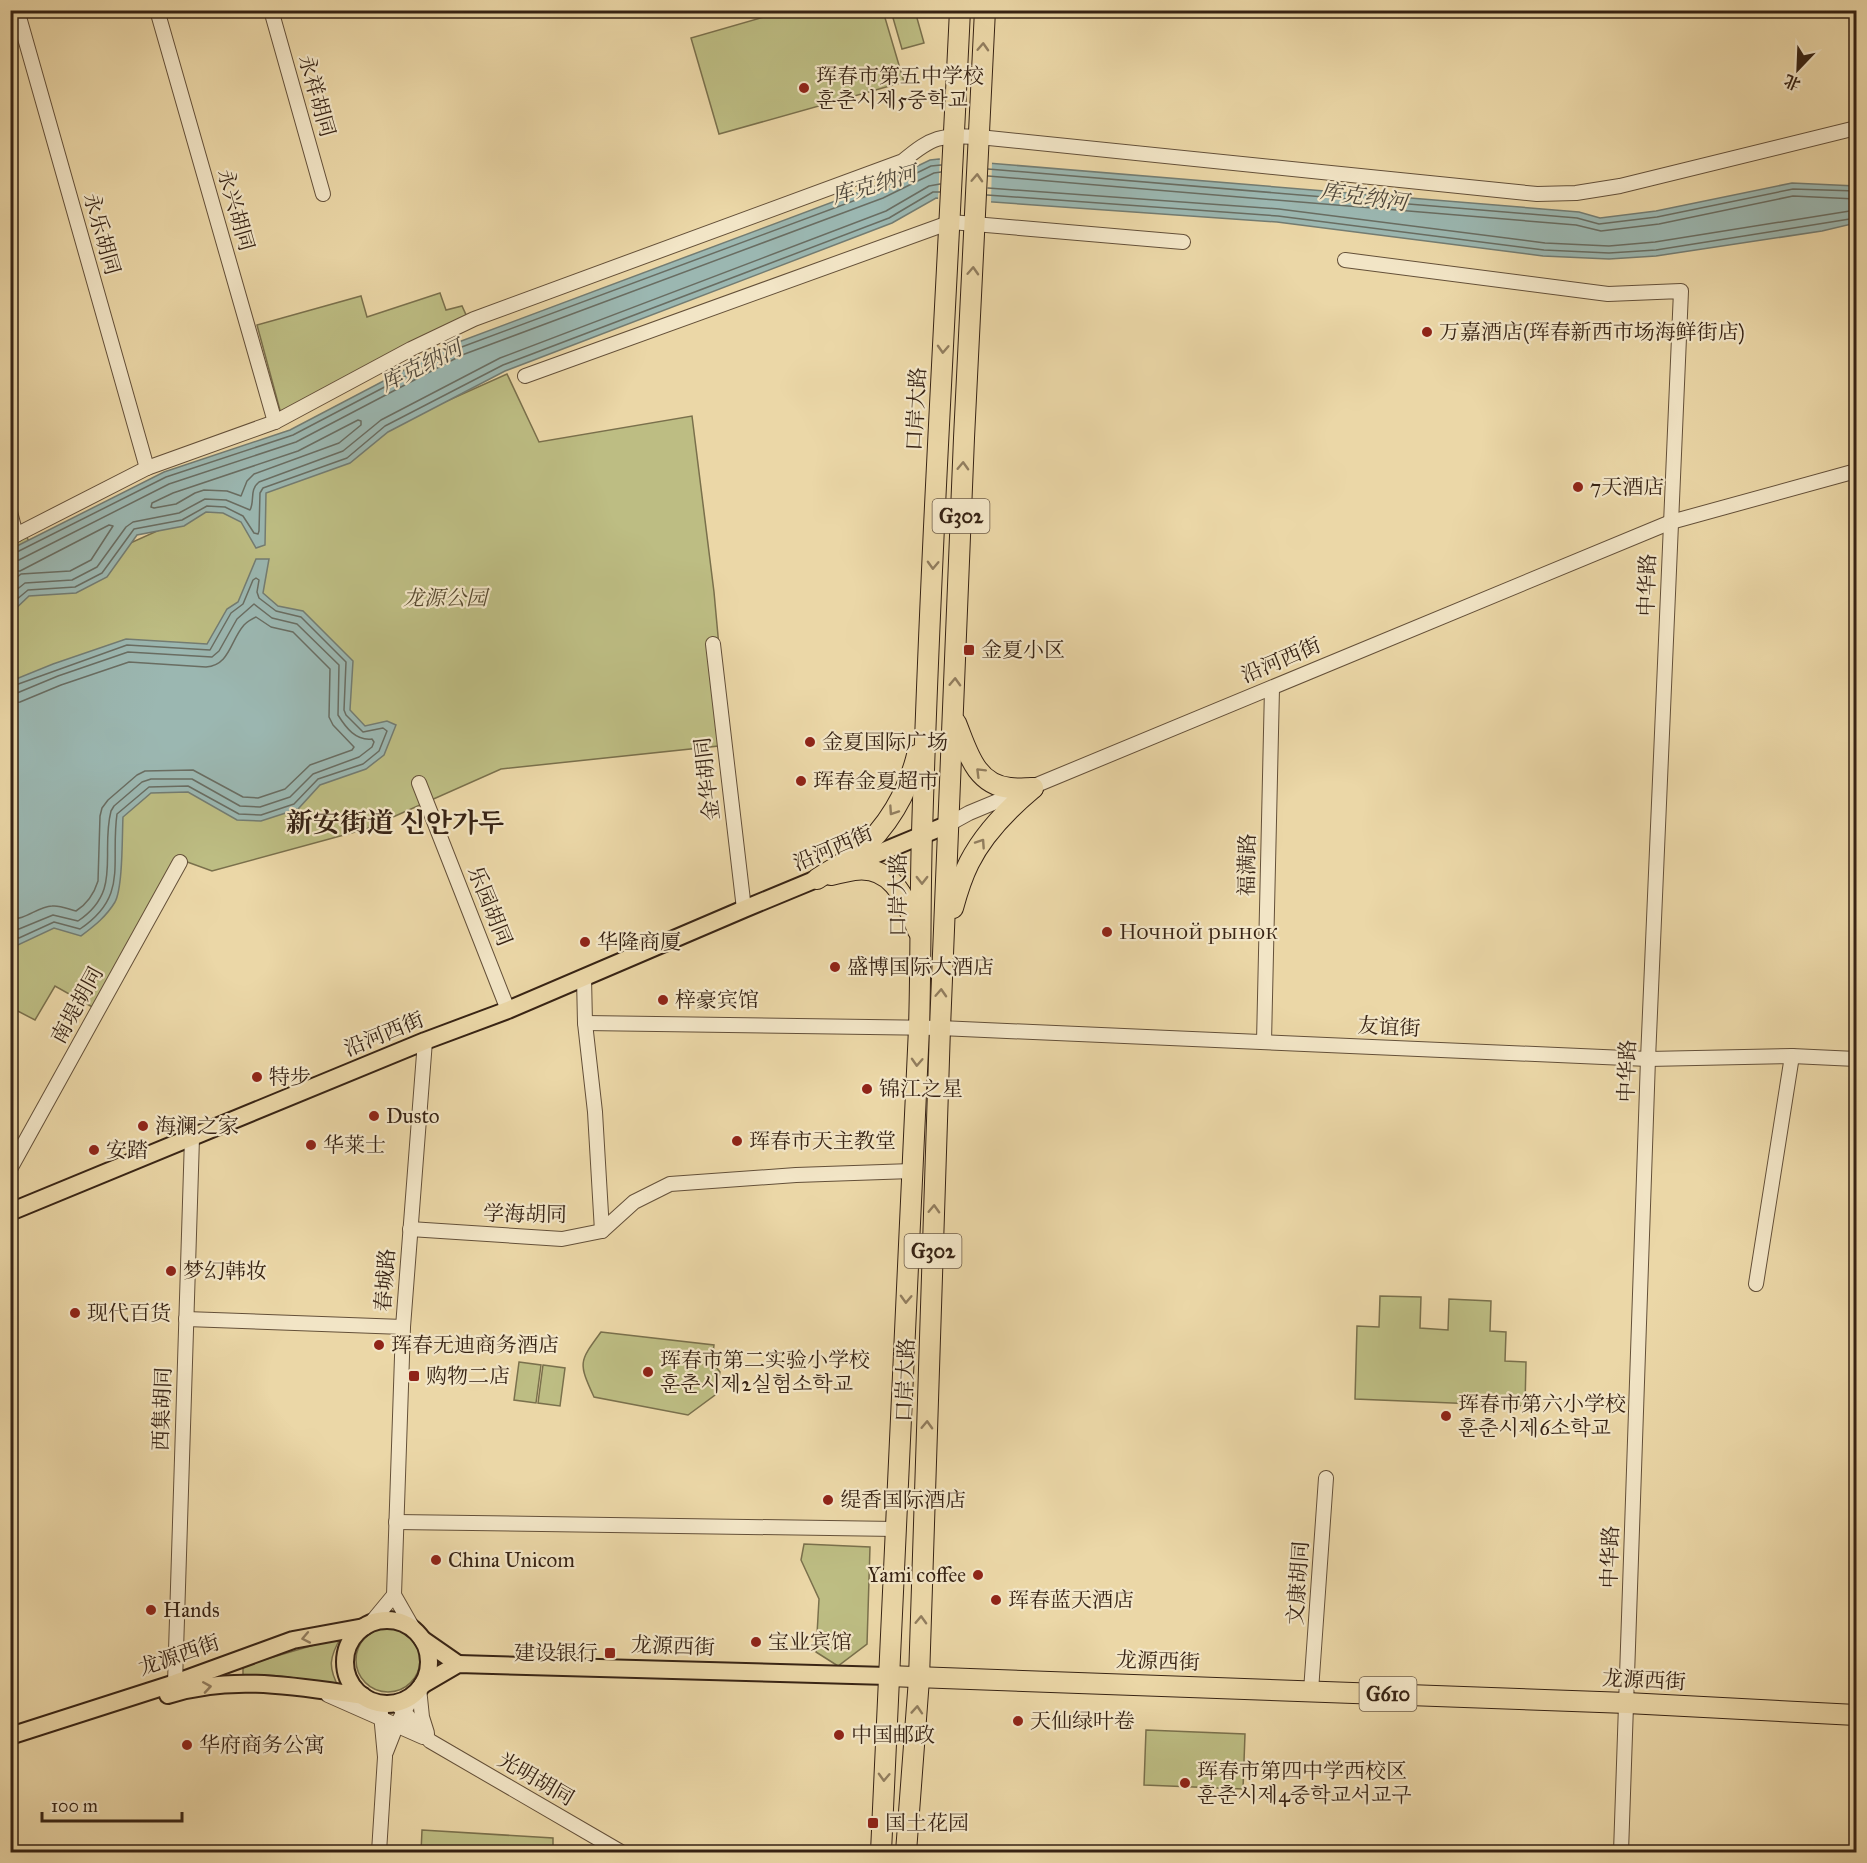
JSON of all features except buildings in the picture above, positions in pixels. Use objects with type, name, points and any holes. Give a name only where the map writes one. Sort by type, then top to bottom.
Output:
[{"type":"highway","name":"口岸大路","points":[[881,1852],[919,1028],[922,835],[938,446],[960,10]]},
{"type":"highway","name":"口岸大路","points":[[906,1852],[919,1679],[940,1028],[964,438],[985,10]]},
{"type":"highway","points":[[953,715],[972,765],[978,772],[997,785],[1008,788],[1033,788]]},
{"type":"highway","points":[[817,879],[855,855],[879,831],[908,786],[927,717]]},
{"type":"highway","points":[[944,936],[969,862],[993,826],[1033,788]]},
{"type":"highway","points":[[817,879],[856,869],[868,870],[888,879],[901,892],[922,941]]},
{"type":"highway","name":"龙源西街","points":[[888,1677],[1626,1703],[1857,1715]]},
{"type":"main road","name":"沿河西街","points":[[10,1212],[425,1041],[508,1010],[949,824]]},
{"type":"main road","points":[[381,1620],[393,1620],[404,1624],[418,1634],[458,1664],[390,1709],[363,1696],[353,1687],[347,1675],[345,1661],[347,1648],[354,1636],[367,1625],[381,1620]]},
{"type":"main road","name":"龙源西街","points":[[10,1736],[175,1683],[293,1640],[367,1625]]},
{"type":"main road","points":[[418,1634],[427,1650],[429,1662],[427,1674],[418,1689]]},
{"type":"main road","name":"龙源西街","points":[[458,1664],[888,1677]]},
{"type":"main road","name":"龙源西街","points":[[10,1747],[176,1692],[230,1684],[276,1685],[363,1696]]},
{"type":"street","name":"永乐胡同","points":[[17,10],[147,468]]},
{"type":"street","name":"永兴胡同","points":[[157,10],[275,422]]},
{"type":"street","name":"永祥胡同","points":[[271,10],[323,194]]},
{"type":"street","points":[[10,512],[13,537],[147,468],[275,422],[411,349],[474,319],[903,161],[932,139],[1537,194],[1576,193],[1620,186],[1857,128]]},
{"type":"street","points":[[525,376],[951,214],[1184,242]]},
{"type":"street","name":"中华路","points":[[1345,260],[1608,294],[1681,291],[1648,1059],[1621,1852]]},
{"type":"street","name":"沿河西街","points":[[949,824],[969,813],[1671,522],[1857,471]]},
{"type":"street","name":"金华胡同","points":[[713,644],[744,909]]},
{"type":"street","name":"福满路","points":[[1264,1042],[1272,688]]},
{"type":"street","name":"乐园胡同","points":[[419,783],[508,1010]]},
{"type":"street","name":"南堤胡同","points":[[10,1168],[180,862]]},
{"type":"street","points":[[584,977],[585,1023],[595,1113],[602,1231]]},
{"type":"street","name":"友谊街","points":[[585,1023],[940,1028],[1648,1059],[1792,1056],[1857,1059]]},
{"type":"street","name":"春城路","points":[[394,1595],[403,1327],[425,1041]]},
{"type":"street","points":[[1756,1284],[1792,1056]]},
{"type":"street","name":"西集胡同","points":[[175,1683],[192,1137]]},
{"type":"street","points":[[602,1231],[634,1202],[670,1184],[912,1170]]},
{"type":"street","name":"学海胡同","points":[[410,1229],[562,1239],[602,1231]]},
{"type":"street","points":[[186,1319],[403,1327]]},
{"type":"street","name":"文康胡同","points":[[1311,1691],[1326,1478]]},
{"type":"street","points":[[396,1522],[896,1529]]},
{"type":"street","points":[[367,1625],[394,1595],[418,1634]]},
{"type":"street","points":[[314,1689],[390,1709]]},
{"type":"street","points":[[418,1689],[422,1717],[430,1741]]},
{"type":"street","points":[[390,1709],[397,1724],[430,1741]]},
{"type":"street","points":[[379,1852],[390,1709]]},
{"type":"street","name":"光明胡同","points":[[390,1709],[430,1741],[621,1852]]},
{"type":"street","points":[[385,1757],[397,1724]]},
{"type":"green space","points":[[788,10],[883,11],[904,82],[719,134],[691,38]]},
{"type":"green space","points":[[891,11],[915,11],[924,43],[902,49]]},
{"type":"green space","points":[[440,293],[446,310],[462,306],[467,317],[281,414],[257,325],[361,296],[367,317]]},
{"type":"green space","name":"龙源公园","points":[[507,374],[539,442],[692,416],[714,592],[728,745],[501,769],[366,829],[212,871],[179,859],[94,1008],[55,986],[35,1020],[10,1007],[10,503],[48,580]]},
{"type":"green space","points":[[1380,1296],[1421,1297],[1420,1328],[1448,1330],[1449,1299],[1491,1301],[1490,1331],[1506,1332],[1505,1361],[1526,1362],[1525,1406],[1355,1399],[1357,1326],[1379,1327]]},
{"type":"green space","points":[[601,1332],[714,1345],[712,1362],[720,1372],[715,1395],[688,1415],[594,1397],[585,1376],[583,1363],[588,1350]]},
{"type":"green space","points":[[519,1362],[541,1365],[536,1403],[514,1400]]},
{"type":"green space","points":[[543,1365],[565,1368],[560,1406],[538,1403]]},
{"type":"green space","points":[[804,1544],[870,1547],[867,1644],[838,1666],[816,1652],[819,1599],[801,1560]]},
{"type":"green space","points":[[388,1628],[406,1634],[414,1642],[420,1660],[414,1678],[406,1686],[388,1692],[370,1686],[362,1678],[356,1660],[362,1642],[370,1634]]},
{"type":"green space","points":[[341,1637],[331,1662],[339,1688],[291,1677],[243,1675],[243,1666]]},
{"type":"green space","points":[[1146,1730],[1245,1734],[1243,1789],[1144,1785]]},
{"type":"green space","points":[[422,1830],[553,1838],[553,1852],[421,1852]]},
{"type":"water","name":"库克纳河","points":[[930,160],[1579,212],[1600,218],[1656,211],[1792,183],[1856,186],[1856,223],[1822,231],[1656,256],[1609,259],[1543,256],[1277,222],[936,198],[892,223],[505,371],[388,432],[350,463],[266,493],[265,545],[256,548],[241,522],[223,513],[206,512],[184,526],[137,535],[107,577],[76,593],[29,596],[11,613],[11,549],[164,472],[290,430],[456,343],[878,185]]},
{"type":"water","points":[[256,559],[269,559],[263,593],[278,606],[303,611],[353,661],[350,710],[365,726],[387,721],[396,725],[384,755],[366,769],[320,785],[298,809],[261,821],[237,820],[188,792],[151,793],[123,817],[118,895],[104,917],[81,936],[54,928],[18,945],[10,941],[11,681],[126,639],[207,644],[227,609],[238,602]]},
{"type":"pier","points":[[940,156],[992,160],[991,204],[938,201]]},
{"type":"place","name":"珲春市第五中学校 훈춘시제5중학교","points":[[804,88]]},
{"type":"place","name":"万嘉酒店(珲春新西市场海鲜街店)","points":[[1427,332]]},
{"type":"place","name":"7天酒店","points":[[1578,487]]},
{"type":"place","name":"金夏小区","points":[[969,650]]},
{"type":"place","name":"金夏国际广场","points":[[810,742]]},
{"type":"place","name":"珲春金夏超市","points":[[801,781]]},
{"type":"place","name":"Ночной рынок","points":[[1107,932]]},
{"type":"place","name":"华隆商厦","points":[[585,942]]},
{"type":"place","name":"盛博国际大酒店","points":[[835,967]]},
{"type":"place","name":"梓豪宾馆","points":[[663,1000]]},
{"type":"place","name":"特步","points":[[257,1077]]},
{"type":"place","name":"锦江之星","points":[[867,1089]]},
{"type":"place","name":"Dusto","points":[[374,1116]]},
{"type":"place","name":"海澜之家","points":[[143,1126]]},
{"type":"place","name":"珲春市天主教堂","points":[[737,1141]]},
{"type":"place","name":"华莱士","points":[[311,1145]]},
{"type":"place","name":"安踏","points":[[94,1150]]},
{"type":"place","name":"梦幻韩妆","points":[[171,1271]]},
{"type":"place","name":"现代百货","points":[[75,1313]]},
{"type":"place","name":"珲春无迪商务酒店","points":[[379,1345]]},
{"type":"place","name":"珲春市第二实验小学校 훈춘시제2실험소학교","points":[[648,1372]]},
{"type":"place","name":"购物二店","points":[[414,1376]]},
{"type":"place","name":"珲春市第六小学校 훈춘시제6소학교","points":[[1446,1416]]},
{"type":"place","name":"缇香国际酒店","points":[[828,1500]]},
{"type":"place","name":"China Unicom","points":[[436,1560]]},
{"type":"place","name":"Yami coffee","points":[[978,1575]]},
{"type":"place","name":"珲春蓝天酒店","points":[[996,1600]]},
{"type":"place","name":"Hands","points":[[151,1610]]},
{"type":"place","name":"宝业宾馆","points":[[756,1642]]},
{"type":"place","name":"建设银行","points":[[610,1653]]},
{"type":"place","name":"天仙绿叶卷","points":[[1018,1721]]},
{"type":"place","name":"中国邮政","points":[[839,1735]]},
{"type":"place","name":"华府商务公寓","points":[[187,1745]]},
{"type":"place","name":"珲春市第四中学西校区 훈춘시제4중학교서교구","points":[[1185,1783]]},
{"type":"place","name":"国土花园","points":[[873,1823]]},
{"type":"district","name":"新安街道 신안가두","points":[[395,823]]}]
